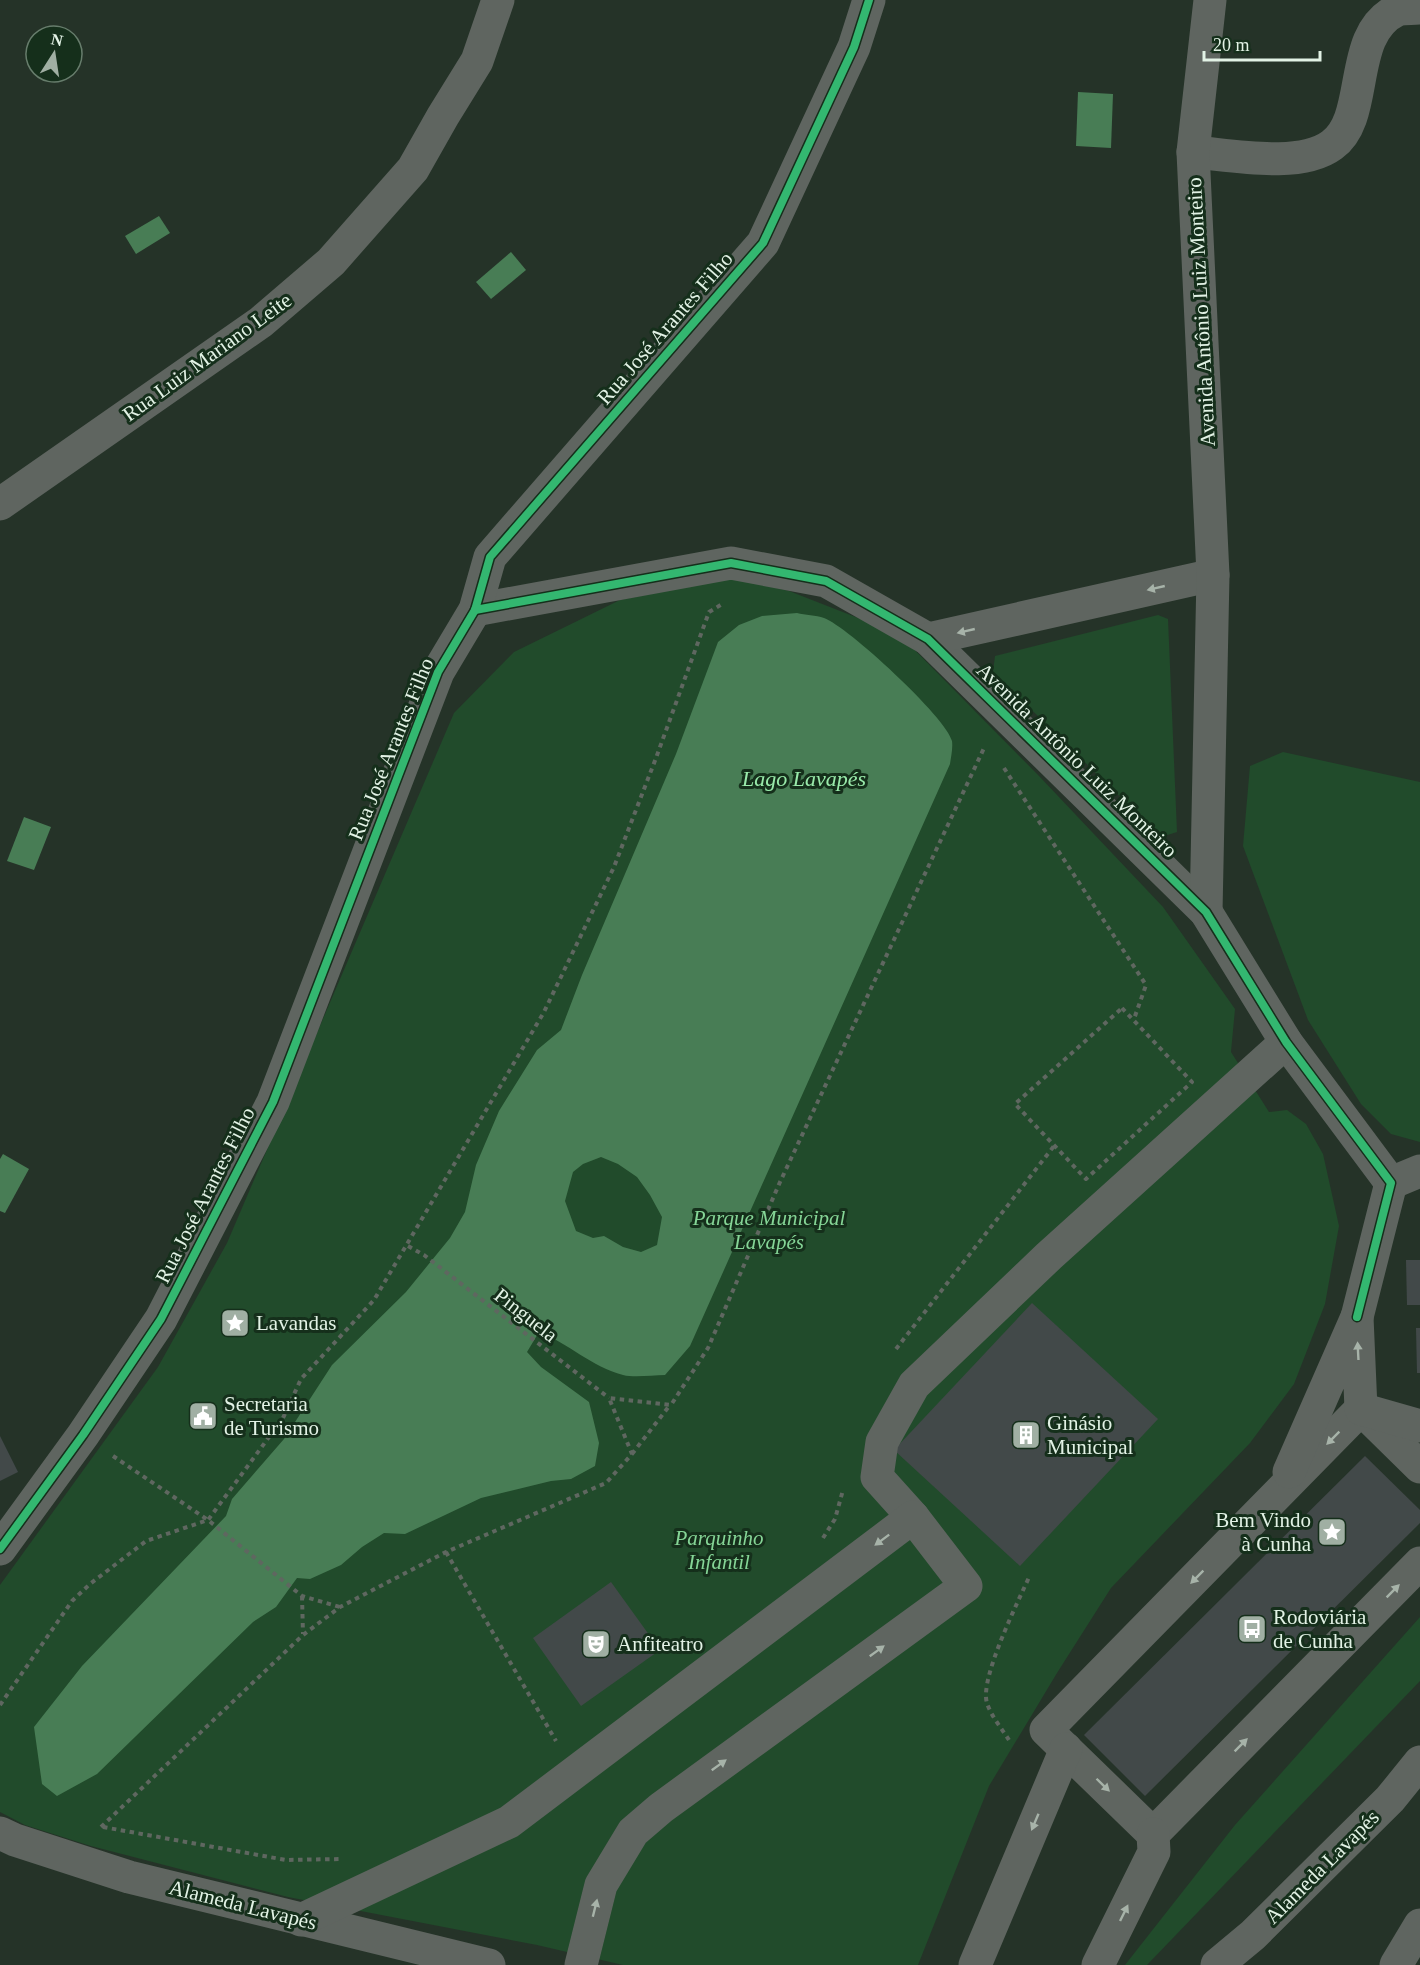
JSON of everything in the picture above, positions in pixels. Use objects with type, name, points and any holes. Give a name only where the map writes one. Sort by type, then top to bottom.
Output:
[{"type":"street","name":"Rua Luiz Mariano Leite","points":[[0,504],[261,322],[331,262],[413,169],[477,61],[498,0]]},
{"type":"street","name":"Rua José Arantes Filho","points":[[0,1549],[83,1435],[161,1319],[273,1102],[438,672],[475,610],[490,557],[763,243],[855,47],[869,0]]},
{"type":"street","name":"Avenida Antônio Luiz Monteiro","points":[[1206,912],[1213,575],[1193,152],[1210,0]]},
{"type":"street","points":[[1193,152],[1287,159],[1315,153],[1333,145],[1350,124],[1369,41],[1375,31],[1382,21],[1399,9],[1420,8]]},
{"type":"street","name":"Avenida Antônio Luiz Monteiro","points":[[475,610],[731,563],[825,581],[928,639],[1206,912],[1286,1042],[1406,1177],[1357,1317]]},
{"type":"street","points":[[928,639],[1213,575]]},
{"type":"street","points":[[581,1965],[601,1885],[633,1832],[661,1808],[966,1586],[913,1517],[877,1477],[882,1442],[914,1385],[1048,1256],[1286,1042]]},
{"type":"street","points":[[1357,1317],[1361,1410],[1420,1467]]},
{"type":"street","points":[[1281,1490],[1357,1317]]},
{"type":"street","points":[[1361,1410],[1420,1426]]},
{"type":"street","points":[[1098,1965],[1154,1852],[1153,1834],[1046,1730],[1361,1410]]},
{"type":"street","points":[[301,1920],[509,1822],[913,1517]]},
{"type":"street","points":[[1153,1834],[1420,1563]]},
{"type":"street","points":[[975,1965],[1066,1749]]},
{"type":"street","name":"Alameda Lavapés","points":[[1217,1965],[1253,1935],[1390,1799],[1420,1762]]},
{"type":"street","name":"Alameda Lavapés","points":[[0,1833],[129,1877],[489,1965]]},
{"type":"street","points":[[1396,1965],[1420,1925]]},
{"type":"path","points":[[0,1705],[72,1601],[90,1584],[146,1541],[208,1520],[283,1418],[301,1379],[374,1300],[544,1012],[614,867],[709,612],[726,602]]},
{"type":"path","points":[[344,1859],[285,1860],[101,1827],[303,1635],[340,1607],[446,1552],[606,1483],[632,1454],[671,1405],[708,1348],[780,1182],[987,742],[993,752]]},
{"type":"path","points":[[1000,762],[1146,985],[1134,1019]]},
{"type":"path","points":[[1122,1008],[1192,1082],[1086,1179],[1054,1146],[1014,1104],[1122,1008]]},
{"type":"path","points":[[892,1357],[898,1346],[1054,1146]]},
{"type":"path","points":[[632,1454],[609,1398],[671,1405]]},
{"type":"path","points":[[83,1435],[208,1520],[302,1596],[340,1607]]},
{"type":"path","points":[[817,1547],[835,1519],[845,1482]]},
{"type":"path","points":[[446,1552],[559,1746]]},
{"type":"path","points":[[1011,1742],[987,1702],[987,1681],[1030,1575]]},
{"type":"path","points":[[302,1596],[303,1635]]},
{"type":"green space","name":"Parque Municipal Lavapés","points":[[732,578],[789,591],[899,634],[1040,777],[1163,907],[1235,1009],[1231,1052],[1269,1112],[1287,1110],[1306,1124],[1323,1154],[1339,1226],[1325,1304],[1294,1384],[1250,1443],[1111,1588],[989,1786],[918,1965],[623,1965],[537,1945],[288,1897],[91,1846],[25,1825],[0,1812],[0,1585],[158,1367],[227,1243],[454,713],[514,652],[620,600]]},
{"type":"green space","points":[[1158,615],[1168,619],[1177,832],[1161,837],[993,672],[995,656]]},
{"type":"green space","points":[[1283,752],[1420,782],[1420,1142],[1391,1134],[1361,1104],[1308,1020],[1243,846],[1250,766]]},
{"type":"green space","points":[[1420,1617],[1420,1681],[1147,1965],[1125,1965],[1235,1825]]},
{"type":"water","points":[[1078,92],[1113,94],[1111,148],[1076,146]]},
{"type":"water","points":[[159,216],[170,233],[136,254],[125,236]]},
{"type":"water","points":[[511,252],[526,270],[491,299],[476,282]]},
{"type":"water","name":"Lago Lavapés","points":[[797,613],[821,617],[836,625],[873,654],[933,713],[946,729],[952,741],[952,750],[950,764],[690,1346],[665,1375],[628,1376],[601,1366],[539,1332],[527,1352],[541,1367],[589,1402],[599,1443],[595,1466],[571,1479],[551,1481],[481,1498],[405,1534],[384,1533],[362,1547],[341,1565],[310,1579],[297,1578],[276,1607],[253,1622],[97,1774],[57,1796],[42,1784],[34,1727],[82,1666],[226,1516],[232,1499],[284,1439],[332,1365],[406,1292],[450,1238],[465,1212],[476,1165],[499,1111],[537,1050],[561,1030],[676,754],[718,642],[739,625],[762,616]],"holes":[[[601,1157],[618,1164],[637,1177],[662,1217],[657,1245],[641,1252],[623,1247],[604,1236],[593,1238],[576,1231],[565,1201],[573,1172],[583,1164]]]},
{"type":"water","points":[[24,817],[51,827],[34,870],[7,861]]},
{"type":"water","points":[[3,1154],[29,1169],[5,1213],[0,1211],[0,1159]]},
{"type":"building","points":[[1406,1260],[1420,1260],[1420,1305],[1407,1305]]},
{"type":"building","name":"Ginásio Municipal","points":[[1032,1303],[1158,1419],[1020,1566],[894,1450]]},
{"type":"building","points":[[1416,1328],[1420,1328],[1420,1373],[1417,1373]]},
{"type":"building","points":[[0,1436],[18,1472],[0,1481]]},
{"type":"building","name":"Rodoviária de Cunha","points":[[1365,1456],[1420,1510],[1420,1523],[1145,1796],[1084,1735]]},
{"type":"building","name":"Anfiteatro","points":[[611,1582],[660,1650],[581,1706],[533,1638]]},
{"type":"cycle path","points":[[0,1549],[83,1435],[161,1319],[273,1102],[438,672],[475,610],[490,557],[763,243],[854,47],[869,0]]},
{"type":"cycle path","points":[[475,610],[731,563],[826,581],[928,639],[1206,912],[1286,1042],[1391,1183],[1357,1317]]},
{"type":"place","name":"Lavandas","points":[[235,1323]]},
{"type":"place","name":"Secretaria de Turismo","points":[[203,1416]]},
{"type":"place","name":"Ginásio Municipal","points":[[1026,1435]]},
{"type":"place","name":"Bem Vindo à Cunha","points":[[1332,1532]]},
{"type":"place","name":"Rodoviária de Cunha","points":[[1252,1629]]},
{"type":"place","name":"Anfiteatro","points":[[596,1644]]},
{"type":"park label","name":"Parquinho Infantil","points":[[719,1550]]}]
